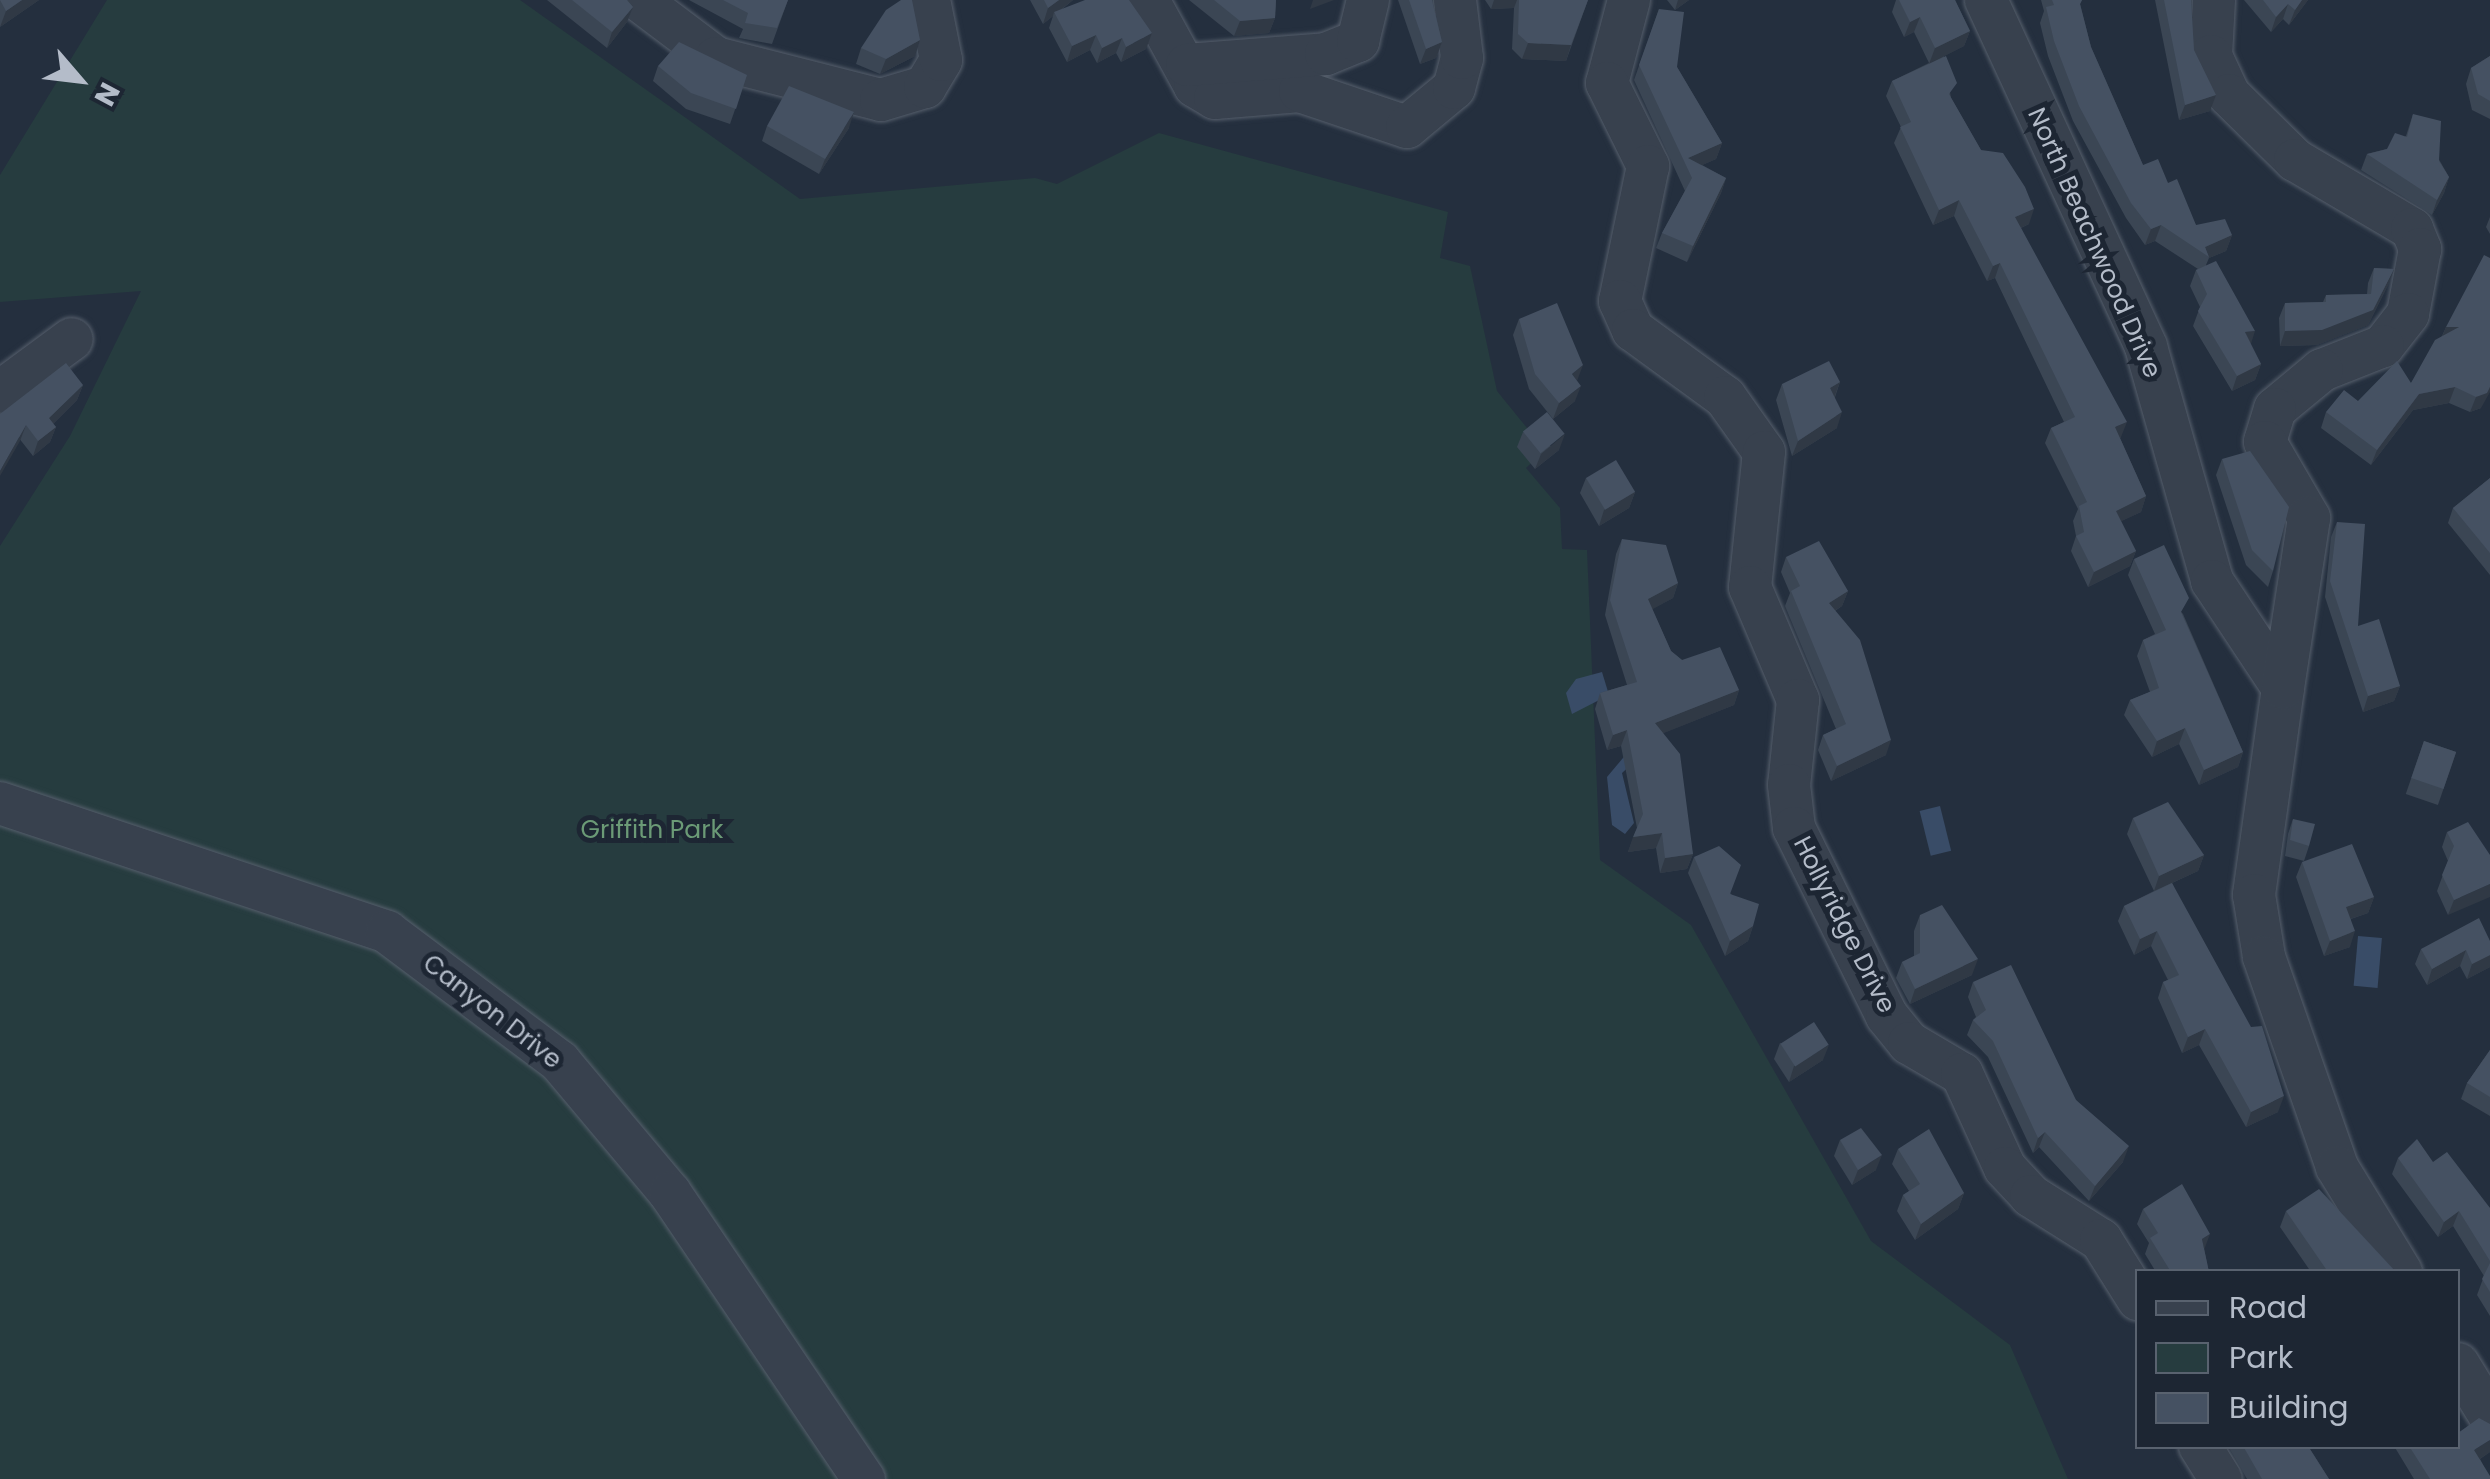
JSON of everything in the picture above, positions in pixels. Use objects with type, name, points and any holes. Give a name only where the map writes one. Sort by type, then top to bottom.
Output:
[{"type":"street","points":[[639,0],[716,58],[881,100],[926,87],[941,60],[930,0]]},
{"type":"street","points":[[1148,0],[1188,66],[1215,98],[1300,91],[1408,126],[1454,88],[1462,58],[1455,0]]},
{"type":"street","points":[[1188,66],[1326,54],[1358,41],[1368,0]]},
{"type":"street","name":"Hollyridge Drive","points":[[1629,0],[1607,83],[1648,166],[1620,301],[1632,330],[1725,398],[1764,452],[1750,587],[1798,700],[1788,785],[1794,828],[1887,1016],[1909,1043],[1962,1074],[2006,1168],[2031,1196],[2101,1240],[2135,1294]]},
{"type":"street","name":"North Beachwood Drive","points":[[1986,0],[2146,347],[2212,581],[2283,688]]},
{"type":"street","points":[[2214,0],[2210,56],[2229,95],[2295,160],[2412,229],[2420,248],[2408,314],[2383,346],[2308,378],[2275,409],[2265,442],[2309,518],[2254,894],[2264,957],[2336,1167],[2399,1269]]},
{"type":"street","points":[[0,392],[72,339]]},
{"type":"street","name":"Canyon Drive","points":[[0,804],[387,932],[557,1059],[670,1193],[864,1479]]},
{"type":"street","points":[[2460,1367],[2490,1416]]},
{"type":"street","points":[[2202,1449],[2221,1479]]},
{"type":"green space","name":"Griffith Park","points":[[107,0],[520,0],[800,199],[1035,178],[1057,184],[1159,133],[1448,212],[1440,258],[1470,266],[1497,391],[1545,450],[1526,468],[1560,508],[1562,549],[1587,550],[1600,860],[1691,925],[1871,1241],[2010,1345],[2068,1479],[0,1479],[0,546],[70,436],[141,291],[0,302],[0,175]]},
{"type":"water","points":[[1602,672],[1609,695],[1572,714],[1566,693],[1576,679]]},
{"type":"water","points":[[1628,752],[1634,762],[1622,773],[1634,823],[1625,834],[1612,825],[1607,777]]},
{"type":"water","points":[[1940,806],[1951,851],[1931,856],[1920,811]]},
{"type":"water","points":[[2358,936],[2382,938],[2378,988],[2354,986]]},
{"type":"building","points":[[0,0],[22,0],[6,11]]},
{"type":"building","points":[[572,0],[627,0],[633,7],[612,32]]},
{"type":"building","points":[[723,0],[788,0],[777,28],[745,23],[748,13]]},
{"type":"building","points":[[901,0],[912,0],[920,40],[886,59],[861,48],[886,10]]},
{"type":"building","points":[[1085,0],[1129,0],[1152,33],[1126,47],[1122,38],[1102,48],[1096,35],[1072,46],[1054,12]]},
{"type":"building","points":[[1214,0],[1276,0],[1275,18],[1240,21]]},
{"type":"building","points":[[1409,0],[1432,0],[1442,42],[1426,49]]},
{"type":"building","points":[[1519,0],[1588,0],[1571,45],[1528,43],[1518,34]]},
{"type":"building","points":[[1899,0],[1955,0],[1970,31],[1935,48],[1920,17],[1910,22]]},
{"type":"building","points":[[2052,0],[2082,0],[2091,47],[2143,165],[2158,159],[2168,183],[2177,179],[2196,225],[2225,219],[2232,235],[2205,247],[2209,257],[2161,225],[2151,229],[2131,203],[2079,106],[2054,41],[2046,7],[2054,5]]},
{"type":"building","points":[[2164,0],[2191,0],[2194,50],[2216,95],[2185,105]]},
{"type":"building","points":[[2263,0],[2302,0],[2295,10],[2288,4],[2276,17]]},
{"type":"building","points":[[1659,9],[1684,12],[1677,67],[1722,143],[1688,158],[1726,178],[1693,246],[1662,233],[1692,178],[1639,65]]},
{"type":"building","points":[[679,42],[747,75],[736,109],[691,93],[658,66]]},
{"type":"building","points":[[1946,56],[1957,83],[1949,94],[1981,150],[2003,153],[2025,187],[2034,209],[2015,217],[2127,422],[2115,427],[2146,496],[2116,511],[2136,551],[2094,572],[2076,536],[2084,532],[2079,506],[2087,502],[2051,428],[2075,417],[2000,263],[1993,266],[1959,200],[1939,210],[1900,127],[1911,122],[1892,81]]},
{"type":"building","points":[[2490,56],[2490,101],[2478,94],[2471,68]]},
{"type":"building","points":[[789,86],[854,112],[825,159],[767,126]]},
{"type":"building","points":[[2413,114],[2441,121],[2439,161],[2449,177],[2437,200],[2367,154],[2387,149],[2395,133],[2407,137]]},
{"type":"building","points":[[2484,255],[2490,258],[2487,393],[2476,397],[2455,387],[2419,394],[2377,450],[2326,412],[2344,390],[2358,401],[2397,361],[2411,383],[2435,340],[2459,327],[2446,327]]},
{"type":"building","points":[[2216,261],[2255,331],[2245,332],[2261,364],[2237,376],[2198,311],[2207,294],[2196,270]]},
{"type":"building","points":[[2374,268],[2394,269],[2373,310],[2322,330],[2285,331],[2285,303],[2326,302],[2326,295],[2371,294]]},
{"type":"building","points":[[1557,303],[1583,365],[1572,374],[1581,386],[1559,403],[1535,374],[1519,319]]},
{"type":"building","points":[[1829,361],[1840,382],[1830,388],[1842,412],[1798,441],[1782,384]]},
{"type":"building","points":[[66,363],[83,385],[49,418],[56,427],[38,441],[26,425],[0,471],[0,414]]},
{"type":"building","points":[[1547,412],[1565,434],[1541,453],[1523,432]]},
{"type":"building","points":[[2250,451],[2289,507],[2273,571],[2252,550],[2222,459]]},
{"type":"building","points":[[1616,460],[1635,492],[1605,510],[1586,478]]},
{"type":"building","points":[[2490,478],[2490,553],[2453,508]]},
{"type":"building","points":[[2337,522],[2365,524],[2358,626],[2379,619],[2400,686],[2368,696],[2330,581]]},
{"type":"building","points":[[1622,539],[1666,545],[1678,583],[1648,599],[1671,651],[1682,660],[1720,647],[1739,690],[1655,723],[1680,754],[1693,854],[1665,858],[1662,833],[1633,837],[1643,814],[1627,730],[1613,735],[1600,693],[1637,682],[1610,600]]},
{"type":"building","points":[[1819,541],[1848,591],[1829,603],[1860,640],[1891,740],[1837,766],[1823,735],[1846,724],[1791,591],[1800,586],[1786,557]]},
{"type":"building","points":[[2164,545],[2189,598],[2181,612],[2243,752],[2204,770],[2185,728],[2157,741],[2130,700],[2159,688],[2143,640],[2166,630],[2134,559]]},
{"type":"building","points":[[2424,741],[2456,752],[2443,789],[2411,778]]},
{"type":"building","points":[[2168,802],[2204,855],[2159,876],[2133,818]]},
{"type":"building","points":[[2293,819],[2315,824],[2309,846],[2290,840]]},
{"type":"building","points":[[2468,822],[2490,855],[2490,884],[2454,900],[2442,875],[2454,846],[2447,832]]},
{"type":"building","points":[[2352,844],[2374,897],[2346,907],[2355,931],[2330,941],[2302,862]]},
{"type":"building","points":[[1719,846],[1741,865],[1730,894],[1759,904],[1753,926],[1730,941],[1694,857]]},
{"type":"building","points":[[2172,883],[2251,1027],[2262,1026],[2284,1096],[2251,1112],[2205,1029],[2188,1037],[2163,982],[2179,975],[2157,931],[2140,939],[2124,906]]},
{"type":"building","points":[[1942,905],[1978,959],[1915,989],[1902,962],[1920,953],[1920,915]]},
{"type":"building","points":[[2479,918],[2490,941],[2490,955],[2472,964],[2466,950],[2432,969],[2421,949]]},
{"type":"building","points":[[2011,965],[2076,1100],[2129,1146],[2095,1186],[2045,1132],[2038,1138],[1993,1041],[1973,1020],[1986,1010],[1973,982]]},
{"type":"building","points":[[1814,1022],[1829,1045],[1795,1066],[1780,1044]]},
{"type":"building","points":[[2490,1050],[2490,1097],[2467,1083]]},
{"type":"building","points":[[1861,1128],[1882,1155],[1858,1170],[1840,1140]]},
{"type":"building","points":[[1929,1129],[1964,1193],[1921,1224],[1903,1195],[1920,1184],[1898,1149]]},
{"type":"building","points":[[2417,1139],[2433,1162],[2447,1152],[2490,1208],[2490,1261],[2459,1211],[2444,1222],[2398,1158]]},
{"type":"building","points":[[2182,1184],[2210,1234],[2202,1239],[2208,1269],[2169,1269],[2150,1238],[2158,1233],[2143,1209]]},
{"type":"building","points":[[2319,1189],[2393,1269],[2326,1269],[2286,1211]]},
{"type":"building","points":[[2490,1263],[2490,1292],[2482,1279]]},
{"type":"building","points":[[2479,1418],[2490,1424],[2490,1440],[2474,1450],[2490,1479],[2430,1479],[2411,1449],[2460,1449],[2460,1432]]},
{"type":"building","points":[[2245,1449],[2310,1449],[2329,1479],[2262,1479]]}]
